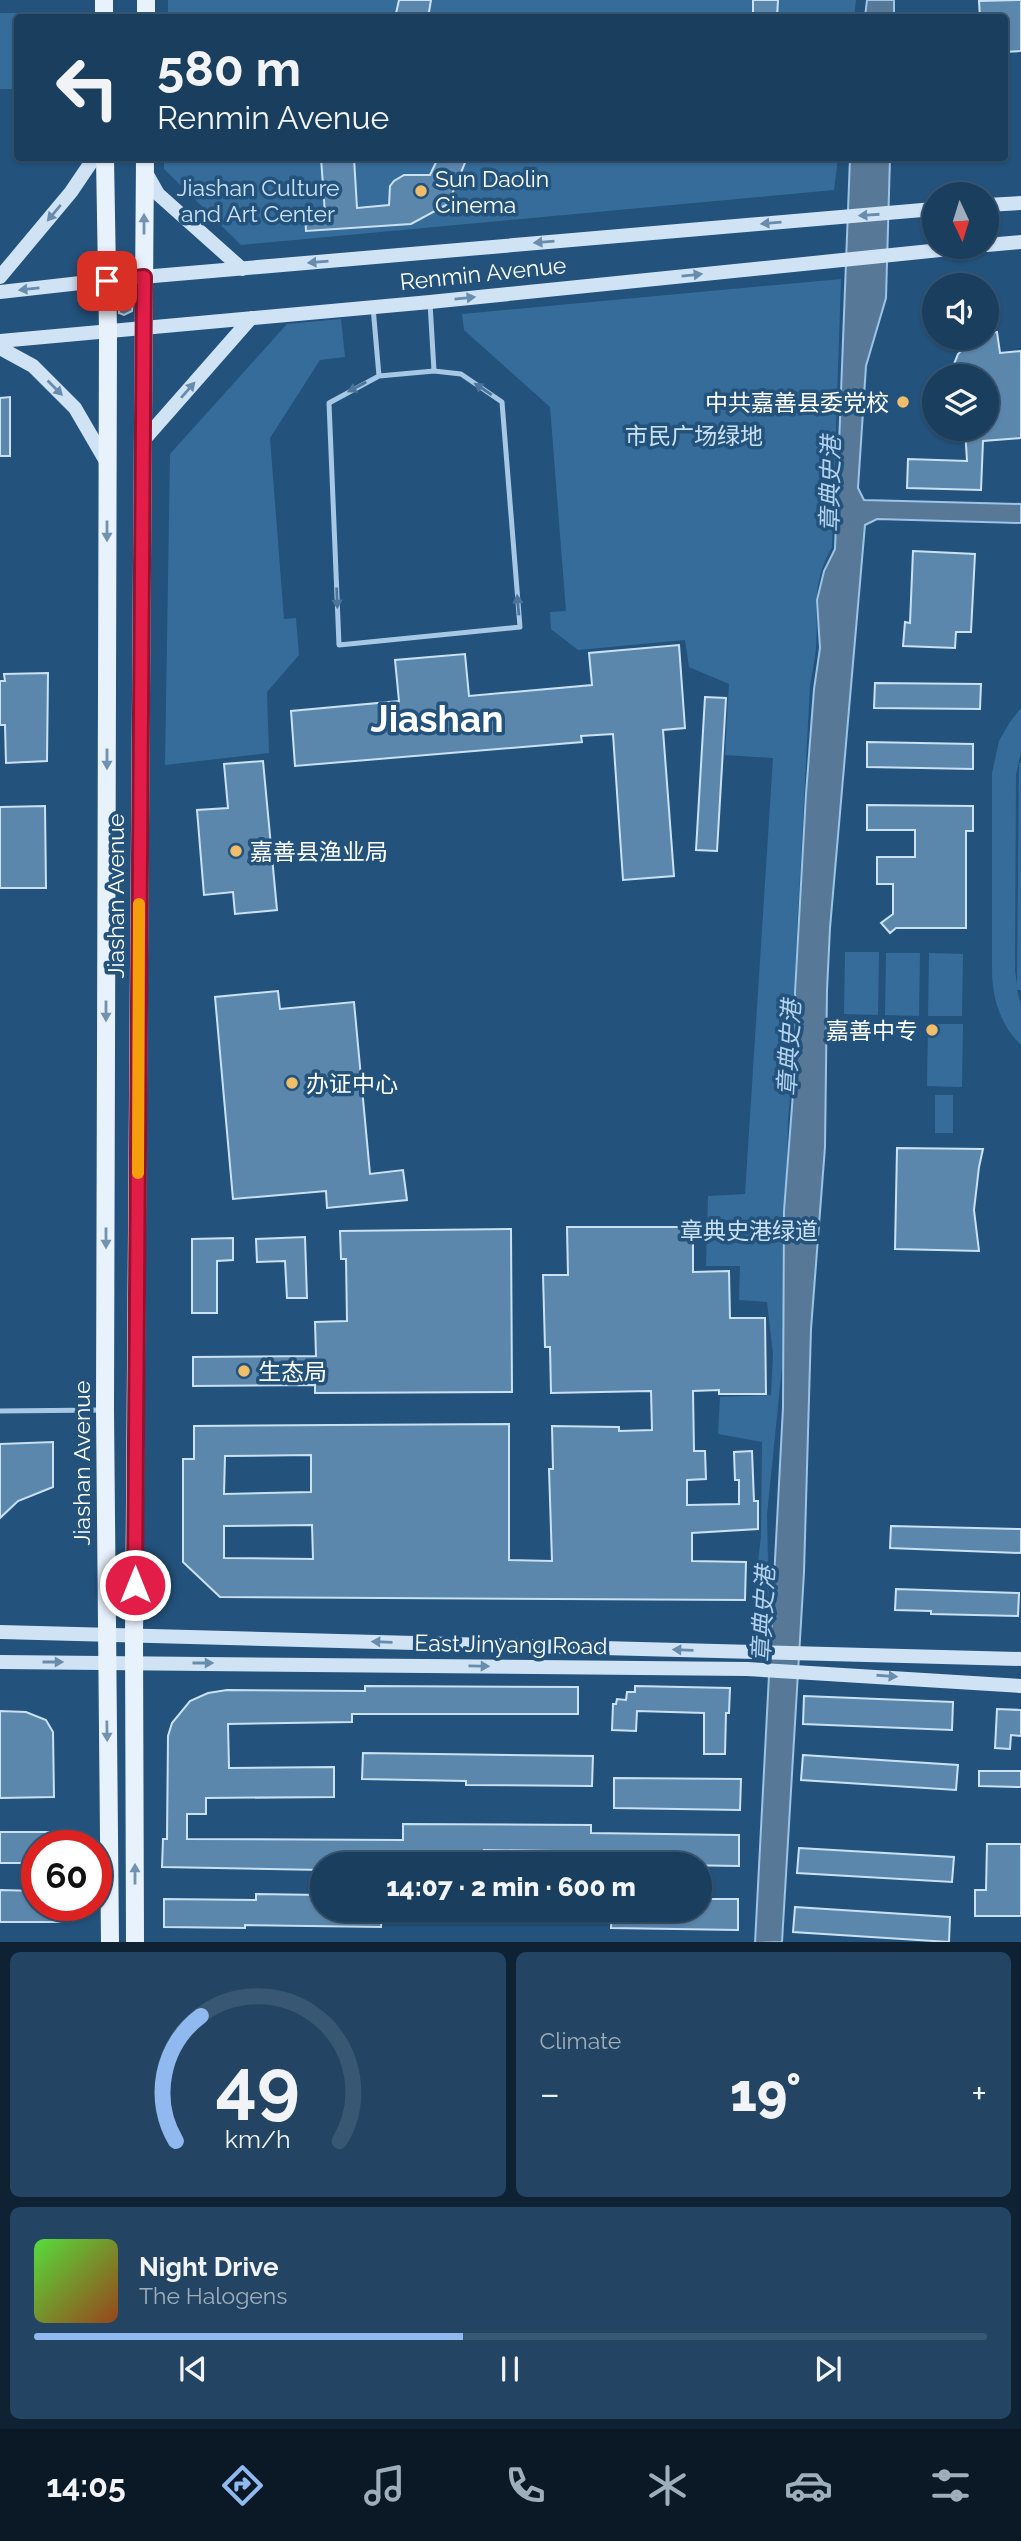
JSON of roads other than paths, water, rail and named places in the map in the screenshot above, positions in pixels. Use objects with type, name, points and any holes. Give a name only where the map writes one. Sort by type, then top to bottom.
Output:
[{"type":"main road","points":[[0,277],[71,192],[92,161]]},
{"type":"main road","name":"Jiashan Avenue","points":[[105,161],[108,331],[105,1410],[110,1942]]},
{"type":"main road","points":[[145,164],[158,194],[242,269]]},
{"type":"main road","name":"Jiashan Avenue","points":[[135,1942],[134,1635],[145,164]]},
{"type":"main road","points":[[999,204],[1021,203]]},
{"type":"main road","name":"Renmin Avenue","points":[[0,292],[144,277],[922,210]]},
{"type":"main road","points":[[999,244],[1021,242]]},
{"type":"main road","name":"Renmin Avenue","points":[[0,341],[430,302],[922,251]]},
{"type":"main road","points":[[143,442],[251,318]]},
{"type":"main road","points":[[0,348],[33,366],[75,408],[107,463]]},
{"type":"main road","name":"East Jinyang Road","points":[[0,1632],[1021,1659]]},
{"type":"main road","name":"East Jinyang Road","points":[[0,1662],[747,1669],[1021,1686]]},
{"type":"lane","points":[[430,302],[434,371]]},
{"type":"lane","points":[[373,307],[379,376]]},
{"type":"lane","points":[[434,371],[461,374],[502,402],[520,627],[339,645],[329,402],[379,376],[434,371]]},
{"type":"lane","points":[[0,1411],[105,1410]]},
{"type":"place","name":"Sun Daolin Cinema","points":[[421,191]]},
{"type":"place","name":"中共嘉善县委党校","points":[[903,402]]},
{"type":"place","name":"嘉善县渔业局","points":[[236,851]]},
{"type":"place","name":"嘉善中专","points":[[932,1030]]},
{"type":"place","name":"办证中心","points":[[292,1083]]},
{"type":"place","name":"生态局","points":[[244,1371]]},
{"type":"district","name":"Jiashan","points":[[437,719]]},
{"type":"park label","name":"Jiashan Culture and Art Center","points":[[258,200]]},
{"type":"park label","name":"市民广场绿地","points":[[694,435]]},
{"type":"park label","name":"章典史港绿道","points":[[749,1230]]},
{"type":"water label","name":"章典史港","points":[[830,484]]},
{"type":"water label","name":"章典史港","points":[[789,1048]]},
{"type":"water label","name":"章典史港","points":[[763,1614]]}]
